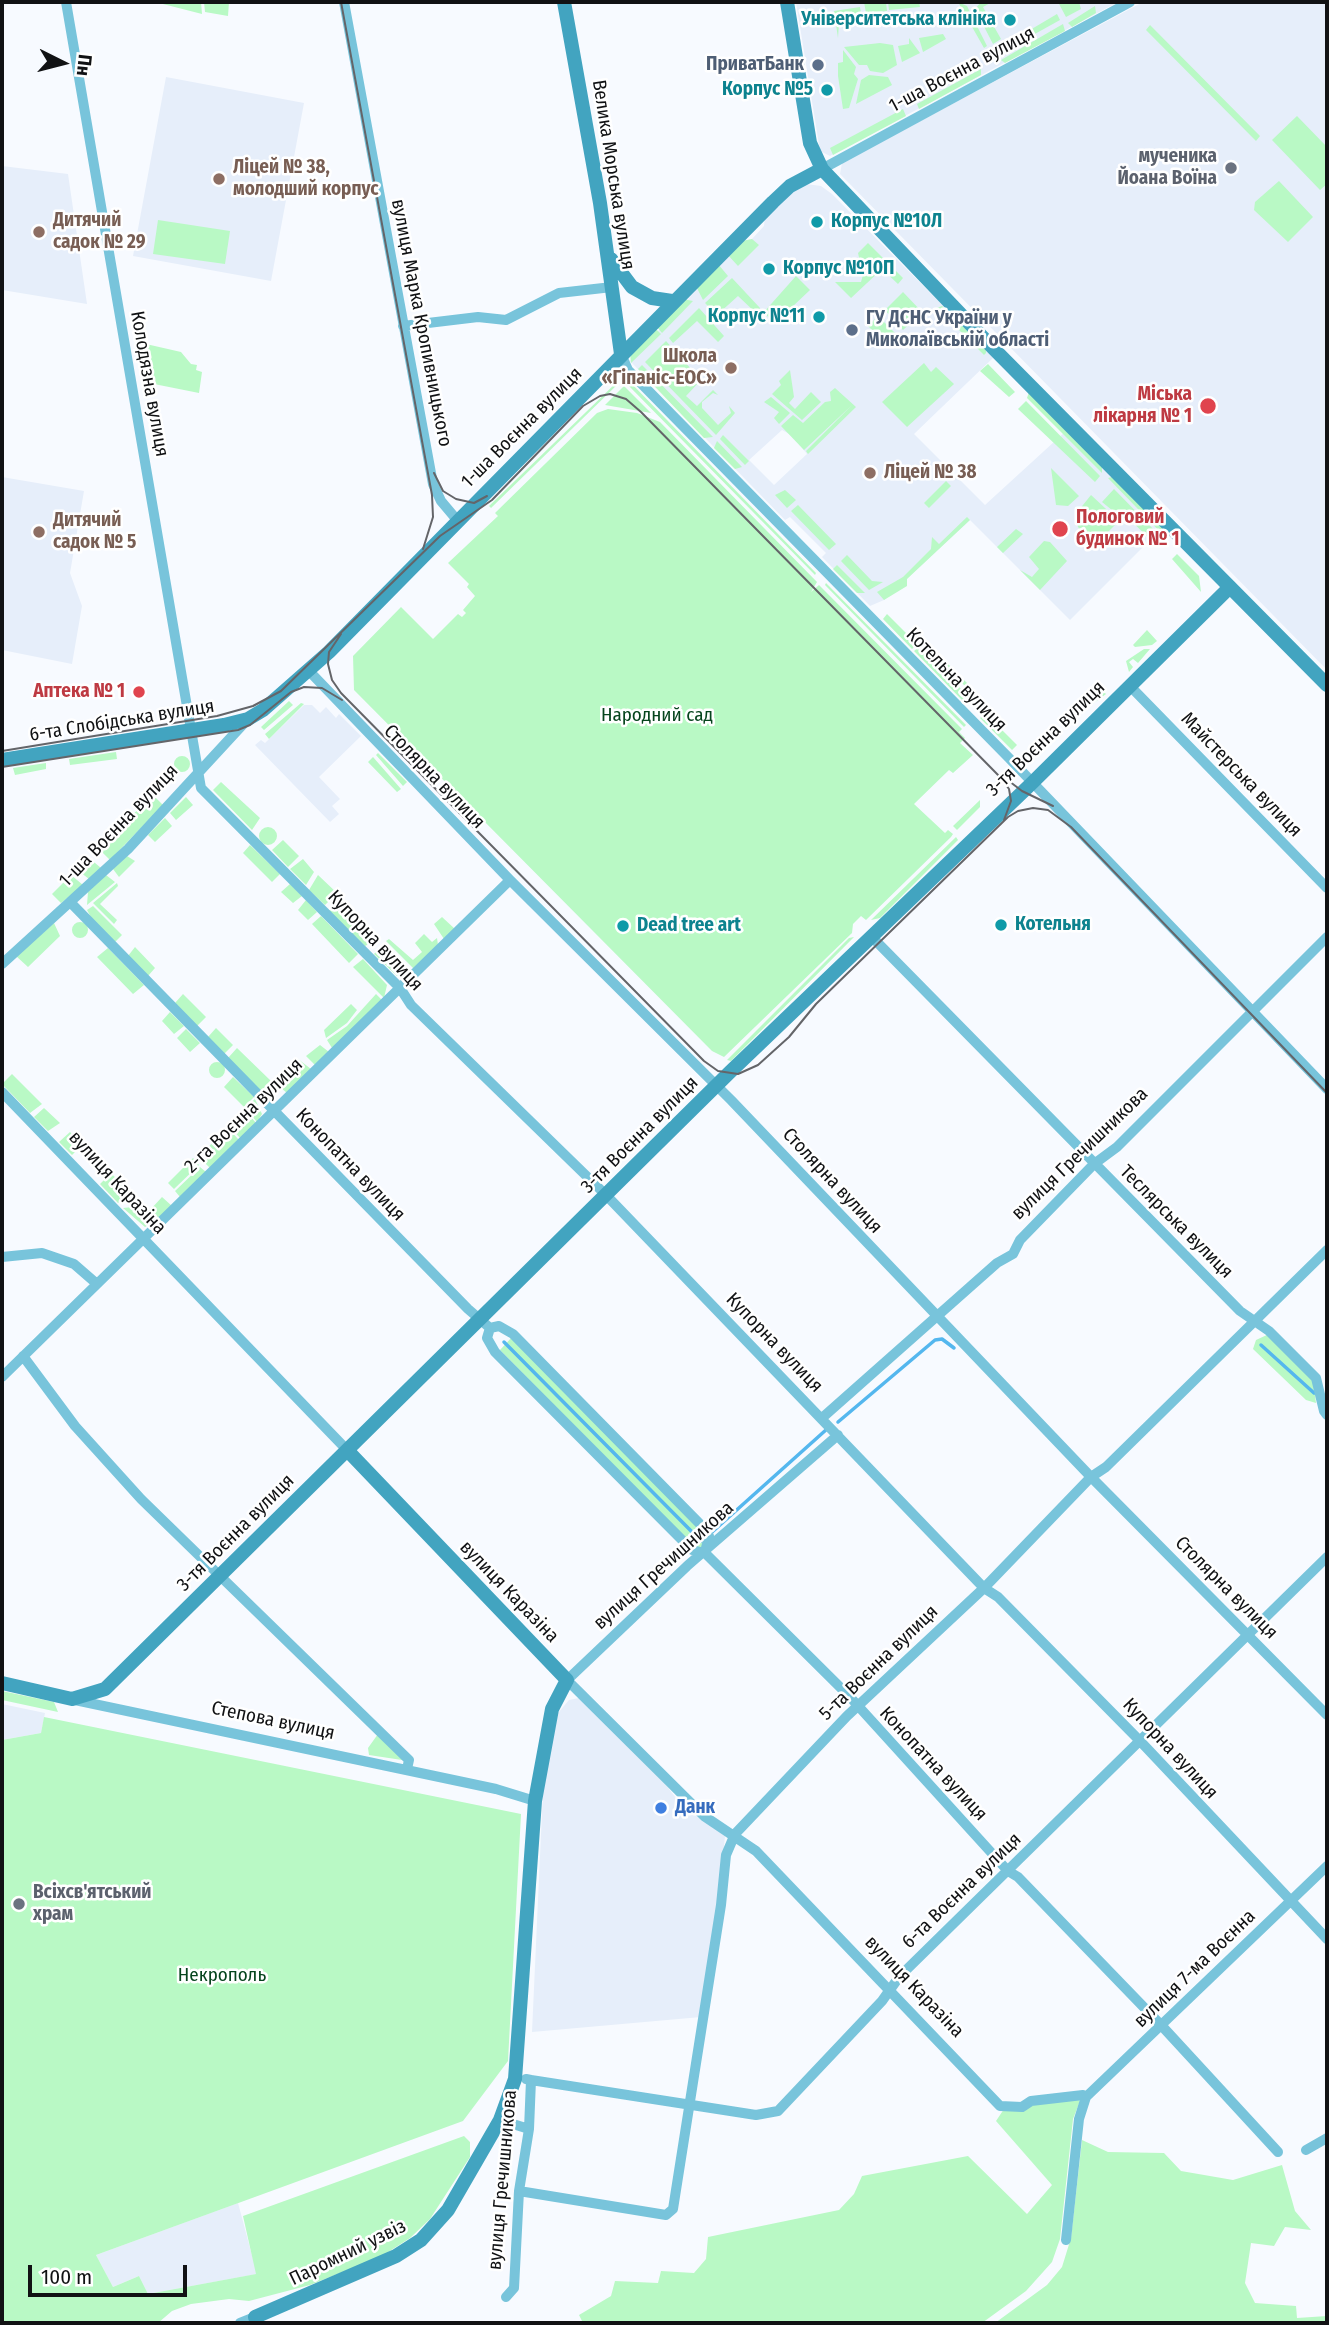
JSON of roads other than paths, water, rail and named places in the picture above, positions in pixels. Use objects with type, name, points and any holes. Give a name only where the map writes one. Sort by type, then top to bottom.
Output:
[{"type":"main road","name":"Велика Морська вулиця","points":[[564,2],[608,253],[621,354]]},
{"type":"main road","points":[[787,2],[810,143],[822,169],[1327,685]]},
{"type":"main road","name":"1-ша Воєнна вулиця","points":[[248,719],[310,672],[672,301],[790,186],[822,169]]},
{"type":"main road","points":[[608,253],[618,272],[632,287],[652,298],[672,301]]},
{"type":"main road","name":"3-тя Воєнна вулиця","points":[[72,1699],[105,1689],[347,1450],[485,1324],[606,1195],[1031,784],[1230,587]]},
{"type":"main road","name":"6-та Слобідська вулиця","points":[[2,760],[248,719]]},
{"type":"main road","name":"вулиця Каразіна","points":[[347,1450],[567,1680]]},
{"type":"main road","name":"вулиця Гречишникова","points":[[497,2125],[515,2079],[535,1801],[552,1709],[567,1680]]},
{"type":"main road","name":"Степова вулиця","points":[[2,1683],[72,1699]]},
{"type":"main road","name":"Паромний узвіз","points":[[256,2320],[396,2256],[421,2240],[448,2210],[497,2125]]},
{"type":"street","name":"Колодязна вулиця","points":[[66,2],[198,773]]},
{"type":"street","name":"вулиця Марка Кропивницького","points":[[344,2],[433,484],[440,501],[457,520]]},
{"type":"street","name":"1-ша Воєнна вулиця","points":[[822,169],[1130,2]]},
{"type":"street","points":[[403,326],[478,317],[506,320],[559,293],[612,287]]},
{"type":"street","name":"Котельна вулиця","points":[[621,354],[628,370],[1327,1089]]},
{"type":"street","name":"Столярна вулиця","points":[[310,672],[510,880],[717,1086],[1091,1477],[1327,1715]]},
{"type":"street","name":"Майстерська вулиця","points":[[1129,685],[1327,888]]},
{"type":"street","name":"1-ша Воєнна вулиця","points":[[2,964],[128,849],[248,719]]},
{"type":"street","name":"Купорна вулиця","points":[[198,773],[198,782],[206,794],[400,988],[411,1005],[606,1195],[984,1588],[998,1597],[1141,1742],[1327,1939]]},
{"type":"street","name":"2-га Воєнна вулиця","points":[[2,1377],[510,880]]},
{"type":"street","name":"Конопатна вулиця","points":[[71,903],[485,1324],[487,1338],[495,1352],[692,1550],[705,1553],[857,1707],[1008,1871],[1018,1877],[1161,2025],[1278,2152]]},
{"type":"street","name":"Теслярська вулиця","points":[[871,936],[1240,1311],[1269,1331],[1316,1378],[1327,1415]]},
{"type":"street","name":"вулиця Гречишникова","points":[[822,1418],[936,1316],[998,1263],[1013,1254],[1020,1240],[1094,1164],[1116,1147],[1327,937]]},
{"type":"street","name":"вулиця Каразіна","points":[[2,1092],[144,1237],[157,1256],[347,1450]]},
{"type":"street","name":"5-та Воєнна вулиця","points":[[519,2191],[669,2214],[675,2205],[726,1855],[734,1834],[857,1707],[984,1588],[1091,1477],[1106,1467],[1327,1250]]},
{"type":"street","points":[[2,1257],[42,1253],[74,1264],[97,1284]]},
{"type":"street","name":"Конопатна вулиця","points":[[485,1324],[499,1326],[513,1335],[699,1523],[709,1536],[705,1553]]},
{"type":"street","points":[[23,1356],[75,1426],[141,1499],[401,1752],[408,1760],[407,1769]]},
{"type":"street","name":"вулиця Гречишникова","points":[[567,1680],[838,1435]]},
{"type":"street","name":"6-та Воєнна вулиця","points":[[531,2080],[756,2115],[778,2111],[890,1990],[1327,1557]]},
{"type":"street","name":"вулиця Каразіна","points":[[567,1680],[704,1816],[757,1851],[1000,2106],[1022,2107],[1031,2101],[1083,2095],[1086,2097]]},
{"type":"street","name":"Степова вулиця","points":[[72,1699],[407,1769],[496,1789],[535,1801]]},
{"type":"street","name":"вулиця 7-ма Воєнна","points":[[1086,2097],[1327,1866]]},
{"type":"street","name":"вулиця Гречишникова","points":[[506,2297],[513,2288],[519,2191],[529,2129],[531,2080],[515,2079]]},
{"type":"street","points":[[1066,2240],[1079,2119],[1086,2097]]},
{"type":"street","points":[[497,2125],[529,2129]]},
{"type":"street","points":[[1306,2150],[1327,2138]]},
{"type":"street","points":[[240,2323],[256,2320]]},
{"type":"waterway","points":[[838,1422],[935,1340],[942,1339],[954,1348]]},
{"type":"waterway","points":[[504,1342],[701,1541],[705,1538]]},
{"type":"waterway","points":[[1261,1345],[1314,1393]]},
{"type":"waterway","points":[[711,1533],[827,1429]]},
{"type":"tram line","points":[[341,2],[432,495],[433,517],[423,549]]},
{"type":"tram line","points":[[2,751],[217,716],[253,706],[281,691],[440,536],[492,500],[583,406],[600,396],[610,394],[626,399],[641,412],[1001,778],[1009,789],[1011,801],[1004,820]]},
{"type":"tram line","points":[[434,473],[443,491],[456,499],[474,503],[487,496]]},
{"type":"tram line","points":[[341,634],[329,652],[328,664],[332,680],[341,693],[704,1061],[718,1071],[738,1074],[758,1065],[789,1037],[816,1004],[1008,817],[1018,811],[1033,808],[1048,810],[1071,827],[1327,1093]]},
{"type":"tram line","points":[[2,767],[238,730],[250,725],[291,692],[304,687],[322,688],[342,700]]},
{"type":"tram line","points":[[1005,778],[1022,791],[1053,806]]},
{"type":"place","name":"Університетська клініка","points":[[1010,20]]},
{"type":"place","name":"ПриватБанк","points":[[818,65]]},
{"type":"place","name":"Корпус №5","points":[[827,90]]},
{"type":"place","name":"мученика Йоана Воїна","points":[[1231,168]]},
{"type":"place","name":"Ліцей № 38, молодший корпус","points":[[219,179]]},
{"type":"place","name":"Корпус №10Л","points":[[817,222]]},
{"type":"place","name":"Дитячий садок № 29","points":[[39,232]]},
{"type":"place","name":"Корпус №10П","points":[[769,269]]},
{"type":"place","name":"Корпус №11","points":[[819,317]]},
{"type":"place","name":"ГУ ДСНС України у Миколаївській області","points":[[852,330]]},
{"type":"place","name":"Школа «Гіпаніс-ЕОС»","points":[[731,368]]},
{"type":"place","name":"Міська лікарня № 1","points":[[1208,406]]},
{"type":"place","name":"Ліцей № 38","points":[[870,473]]},
{"type":"place","name":"Пологовий будинок № 1","points":[[1060,529]]},
{"type":"place","name":"Дитячий садок № 5","points":[[39,532]]},
{"type":"place","name":"Аптека № 1","points":[[139,692]]},
{"type":"place","name":"Котельня","points":[[1001,925]]},
{"type":"place","name":"Dead tree art","points":[[623,926]]},
{"type":"place","name":"Данк","points":[[661,1808]]},
{"type":"place","name":"Всіхсв'ятський храм","points":[[19,1904]]},
{"type":"park label","name":"Народний сад","points":[[657,716]]},
{"type":"park label","name":"Некрополь","points":[[222,1976]]}]
